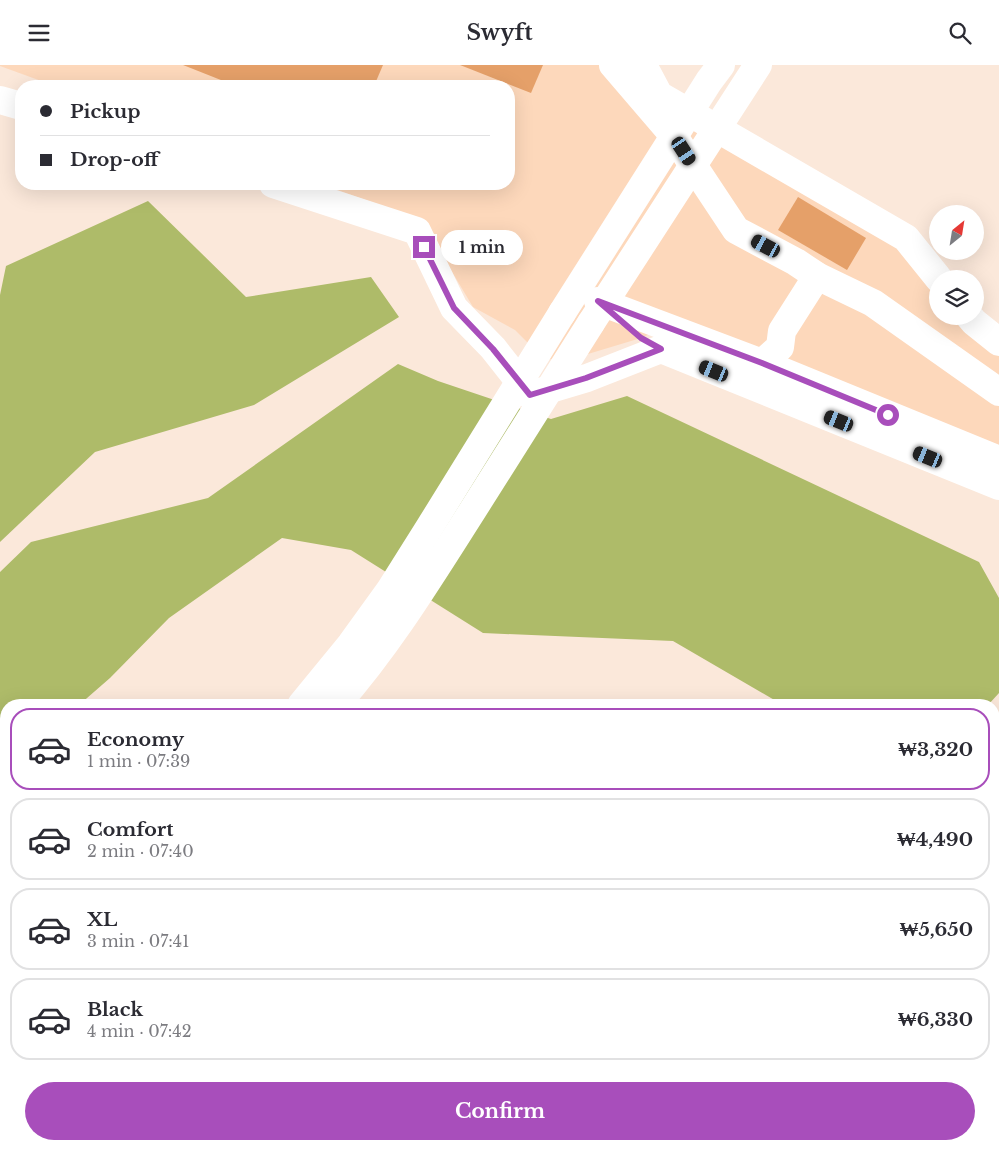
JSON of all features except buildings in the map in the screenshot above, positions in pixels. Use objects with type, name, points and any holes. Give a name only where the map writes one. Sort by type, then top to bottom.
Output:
[{"type":"main road","points":[[612,65],[673,135],[736,230],[796,262],[817,276],[873,303],[999,392]]},
{"type":"main road","points":[[643,65],[659,95],[906,238],[932,270]]},
{"type":"main road","points":[[306,699],[351,644],[390,590],[562,313],[721,65]]},
{"type":"main road","points":[[348,695],[434,572],[758,65]]},
{"type":"main road","points":[[0,100],[15,104]]},
{"type":"main road","points":[[291,190],[417,231],[454,308],[493,349],[530,395],[586,378],[661,349]]},
{"type":"main road","points":[[762,363],[780,347],[782,331],[817,276]]},
{"type":"main road","points":[[999,460],[762,363],[598,301],[641,338],[661,349],[999,486]]},
{"type":"main road","points":[[978,325],[999,342]]},
{"type":"shaded area","points":[[0,65],[629,65],[904,245],[929,279],[929,325],[967,325],[999,353],[999,477],[650,334],[588,354],[545,360],[515,330],[473,307],[421,220],[338,190],[515,190],[515,80],[38,80]]},
{"type":"green space","points":[[148,201],[246,297],[371,277],[399,317],[254,405],[95,452],[0,542],[0,295],[6,266]]},
{"type":"green space","points":[[398,364],[438,381],[551,419],[627,396],[979,562],[999,598],[999,693],[994,699],[773,699],[673,641],[483,633],[351,550],[282,538],[169,618],[110,678],[86,699],[0,699],[0,572],[31,542],[208,498]]},
{"type":"route","points":[[424,247],[454,308],[493,349],[530,395],[586,378],[661,349],[641,338],[598,301],[762,363],[888,415]]}]
